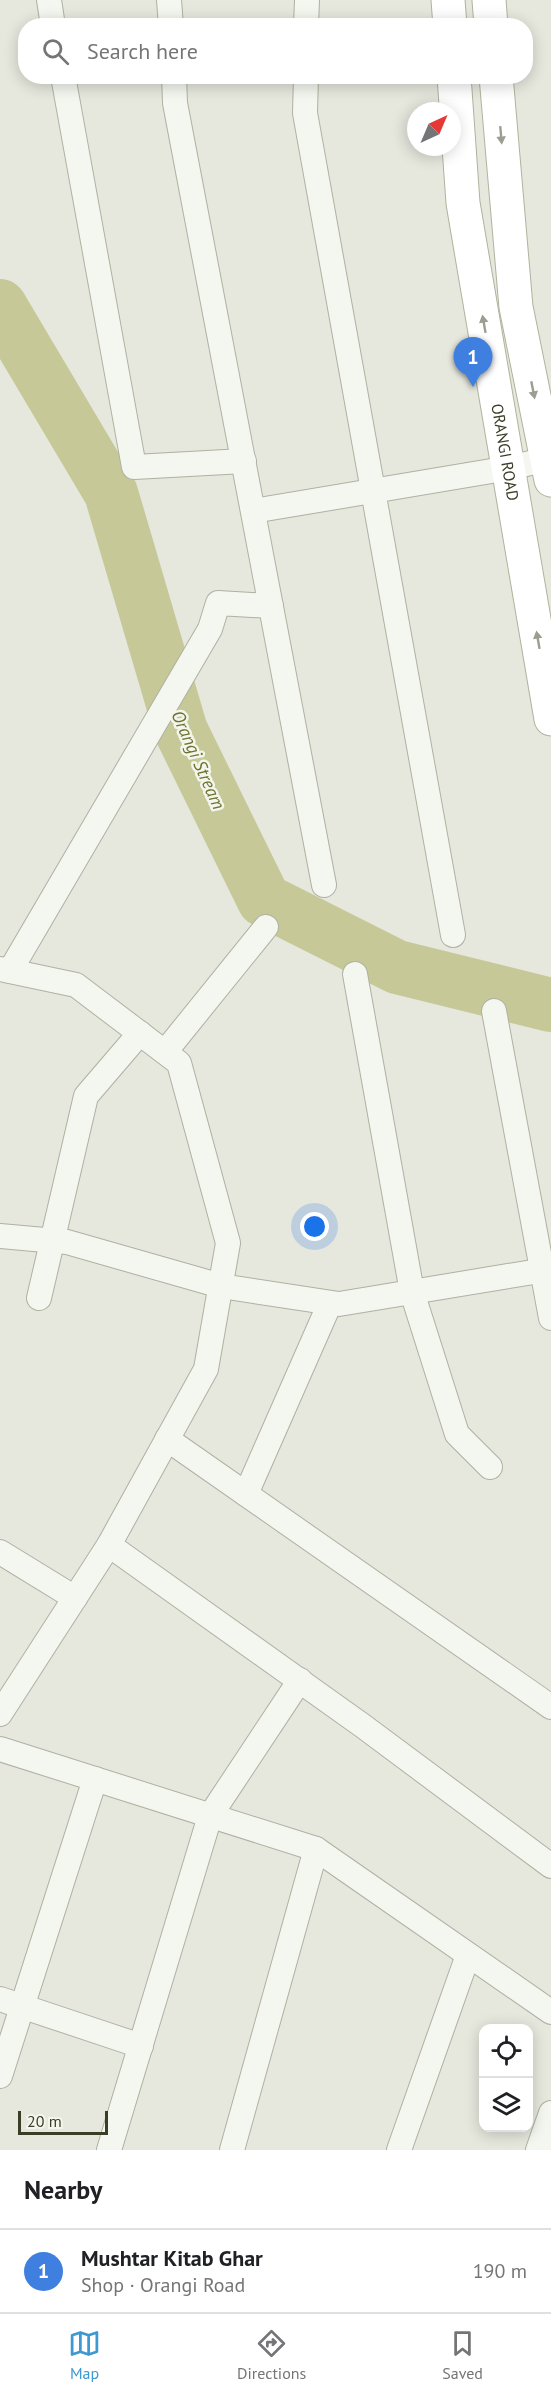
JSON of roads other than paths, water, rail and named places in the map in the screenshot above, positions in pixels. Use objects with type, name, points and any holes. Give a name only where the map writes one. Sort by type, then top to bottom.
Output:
[{"type":"main road","points":[[448,0],[449,18]]},
{"type":"main road","points":[[489,0],[490,18]]},
{"type":"main road","name":"ORANGI ROAD","points":[[455,84],[463,203],[551,718]]},
{"type":"main road","points":[[497,84],[516,307],[549,470]]},
{"type":"street","points":[[49,0],[52,18]]},
{"type":"street","points":[[169,0],[170,18]]},
{"type":"street","points":[[306,18],[307,0]]},
{"type":"street","points":[[64,84],[134,467],[244,461]]},
{"type":"street","points":[[175,84],[176,103],[324,885]]},
{"type":"street","points":[[306,84],[305,114],[453,935]]},
{"type":"street","points":[[253,511],[508,468],[549,470]]},
{"type":"street","points":[[0,1714],[109,1545],[206,1369],[228,1243],[179,1063],[76,985],[5,970],[210,629],[218,603],[271,606]]},
{"type":"street","points":[[165,1052],[266,927]]},
{"type":"street","points":[[355,974],[412,1292],[458,1434],[490,1467]]},
{"type":"street","points":[[494,1011],[546,1269],[551,1318]]},
{"type":"street","points":[[39,1298],[86,1096],[140,1033]]},
{"type":"street","points":[[0,1236],[67,1242],[221,1286],[339,1304],[546,1269]]},
{"type":"street","points":[[246,1494],[330,1303]]},
{"type":"street","points":[[168,1439],[551,1707]]},
{"type":"street","points":[[109,1545],[300,1680],[551,1866]]},
{"type":"street","points":[[0,1552],[75,1598]]},
{"type":"street","points":[[109,2150],[210,1816],[300,1680]]},
{"type":"street","points":[[0,1749],[316,1849],[551,2012]]},
{"type":"street","points":[[0,2076],[95,1779]]},
{"type":"street","points":[[232,2150],[316,1849]]},
{"type":"street","points":[[399,2150],[468,1955]]},
{"type":"street","points":[[0,1999],[141,2046]]},
{"type":"street","points":[[538,2150],[551,2113]]},
{"type":"waterway","name":"Orangi Stream","points":[[0,306],[111,493],[181,731],[264,900],[397,967],[551,1005]]},
{"type":"place","name":"Mushtar Kitab Ghar","points":[[473,387]]}]
